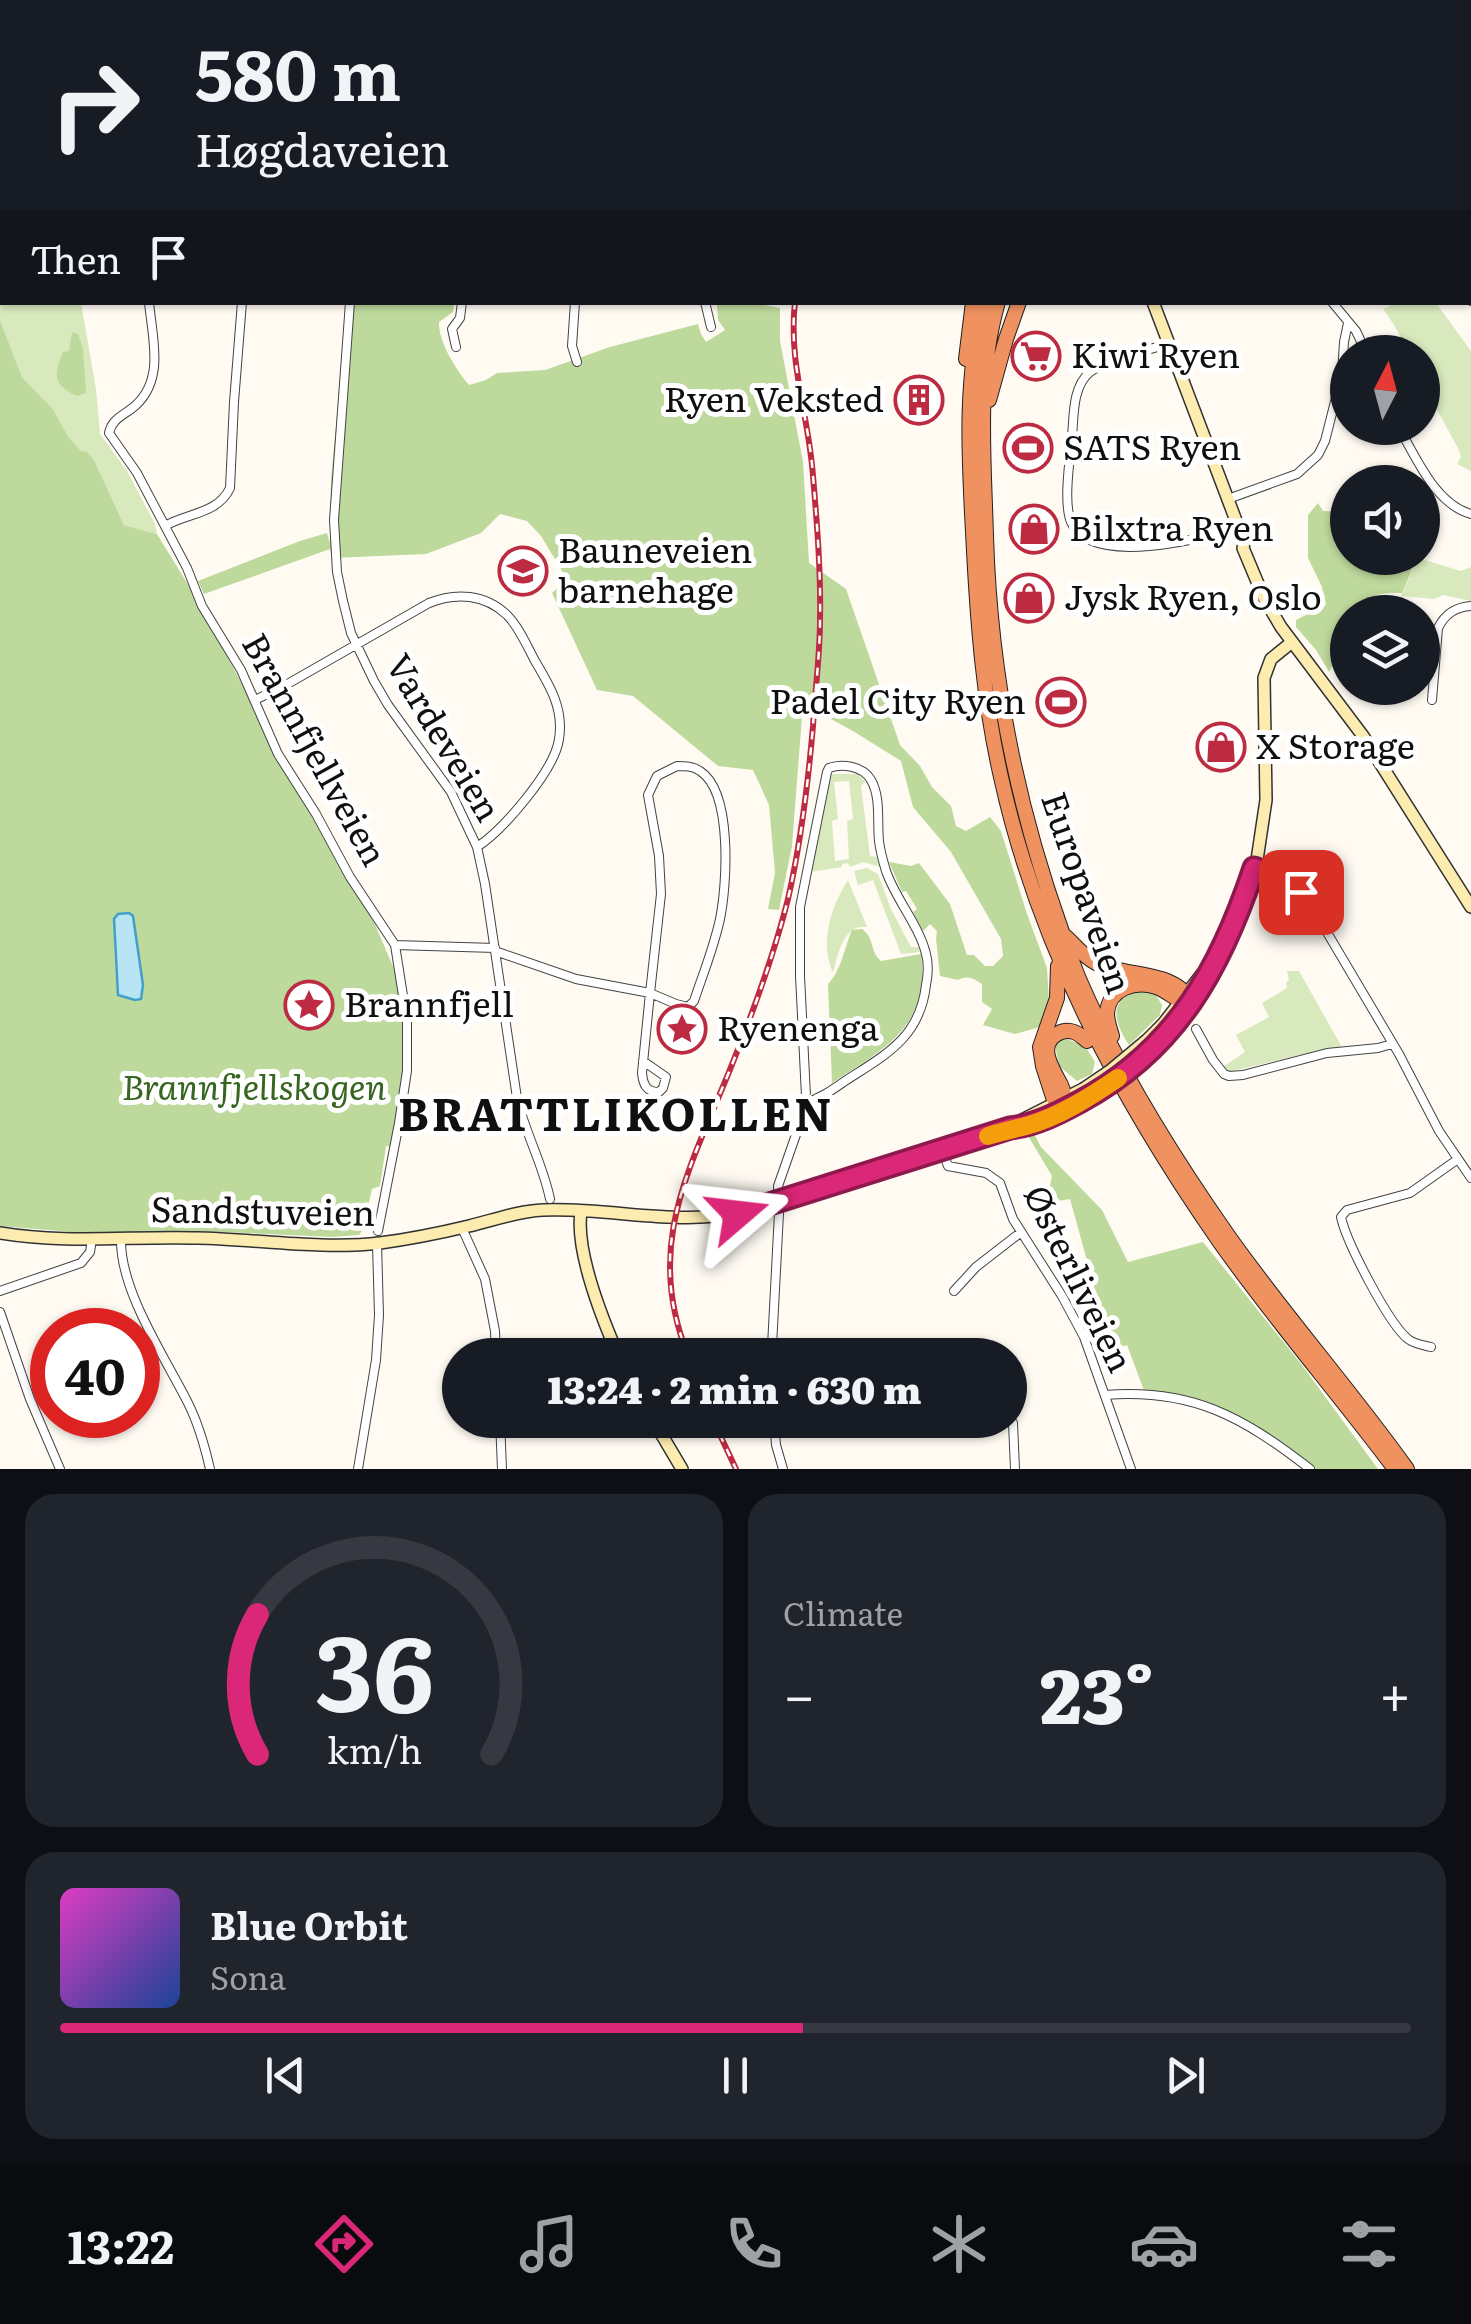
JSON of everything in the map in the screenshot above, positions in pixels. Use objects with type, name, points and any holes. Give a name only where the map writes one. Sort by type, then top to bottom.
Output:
[{"type":"highway","points":[[970,410],[966,354],[972,305]]},
{"type":"highway","name":"Europaveien","points":[[985,305],[975,354],[970,410],[976,604],[988,711],[1001,776],[1042,916],[1095,1036],[1166,1162],[1221,1243],[1395,1469]]},
{"type":"highway","name":"Europaveien","points":[[997,305],[984,367],[989,603],[1014,772],[1062,933],[1121,1066],[1183,1168],[1230,1237],[1407,1469]]},
{"type":"highway","points":[[984,420],[1018,305]]},
{"type":"highway","points":[[1062,933],[1099,964],[1172,983],[1187,999]]},
{"type":"highway","points":[[1058,955],[1056,1004],[1040,1048],[1043,1066],[1062,1104]]},
{"type":"highway","points":[[1058,979],[1087,1041]]},
{"type":"highway","points":[[1121,1066],[1108,1012],[1116,993],[1141,984],[1187,999]]},
{"type":"highway","points":[[1062,1104],[1062,1087],[1048,1058],[1048,1045],[1066,1031],[1080,1034],[1120,1084]]},
{"type":"main road","points":[[1155,305],[1244,543],[1289,636],[1363,736],[1471,907]]},
{"type":"main road","name":"Sandstuveien","points":[[0,1233],[92,1240],[189,1238],[344,1244],[462,1228],[523,1212],[706,1218],[738,1214],[1026,1126],[1085,1093],[1149,1045],[1213,971],[1238,916],[1262,833],[1266,800],[1264,678],[1268,664],[1289,636]]},
{"type":"main road","points":[[581,1212],[585,1258],[611,1338]]},
{"type":"main road","points":[[664,1438],[682,1469]]},
{"type":"street","name":"Brannfjellveien","points":[[149,305],[154,376],[140,402],[115,420],[108,431],[137,474],[187,568],[202,606],[241,670],[290,776],[396,945],[406,1022],[407,1070],[378,1237],[376,1360],[358,1469]]},
{"type":"street","points":[[164,526],[215,506],[230,488],[242,305]]},
{"type":"street","name":"Vardeveien","points":[[350,305],[334,520],[343,601],[355,644],[388,704],[451,792],[477,846],[520,1114],[550,1199]]},
{"type":"street","points":[[456,347],[452,329],[460,318],[462,305]]},
{"type":"street","points":[[575,305],[572,346],[578,362]]},
{"type":"street","points":[[707,305],[711,327]]},
{"type":"street","points":[[1334,305],[1357,335]]},
{"type":"street","points":[[1228,499],[1296,474],[1318,456],[1342,374],[1348,323]]},
{"type":"street","points":[[1170,343],[1100,366],[1082,381],[1076,398],[1072,444],[1068,502],[1072,522],[1080,534],[1093,541],[1128,547],[1181,544],[1238,528]]},
{"type":"street","points":[[1410,445],[1437,489],[1458,510],[1471,514]]},
{"type":"street","points":[[255,700],[429,603],[454,595],[468,596],[506,614],[555,697],[560,719],[559,742],[532,790],[496,833],[477,846]]},
{"type":"street","points":[[1440,624],[1451,611],[1471,606]]},
{"type":"street","points":[[773,1338],[778,1186],[805,1103],[800,907],[827,772],[838,765],[868,776],[875,792],[879,845],[891,884],[924,947],[928,966],[926,991],[914,1026],[886,1056],[824,1096],[805,1103]]},
{"type":"street","points":[[396,945],[495,949],[576,979],[650,993],[676,1004],[693,1004],[720,918],[726,860],[719,804],[707,778],[696,768],[677,766],[661,772],[648,795],[660,856],[662,894],[650,993],[643,1061]]},
{"type":"street","points":[[1254,868],[1284,879],[1304,896],[1471,1178]]},
{"type":"street","points":[[1196,1029],[1212,1060],[1229,1076],[1327,1053],[1392,1044]]},
{"type":"street","name":"Østerliveien","points":[[942,1150],[948,1166],[983,1172],[997,1179],[1020,1233],[1073,1315],[1130,1469]]},
{"type":"street","points":[[1430,1347],[1409,1340],[1393,1319],[1369,1281],[1341,1217],[1347,1210],[1410,1193],[1458,1159]]},
{"type":"street","points":[[462,1228],[486,1280],[495,1338]]},
{"type":"street","points":[[954,1291],[976,1267],[1020,1233]]},
{"type":"street","points":[[121,1239],[121,1254],[135,1298],[188,1404],[210,1469]]},
{"type":"street","points":[[0,1290],[82,1263],[89,1256],[92,1240]]},
{"type":"street","points":[[0,1312],[30,1399],[60,1469]]},
{"type":"street","points":[[1105,1395],[1150,1393],[1201,1404],[1252,1429],[1310,1469]]},
{"type":"street","points":[[501,1438],[502,1469]]},
{"type":"street","points":[[775,1438],[784,1469]]},
{"type":"street","points":[[1013,1438],[1014,1469]]},
{"type":"green space","points":[[0,305],[81,305],[100,434],[127,471],[157,534],[124,525],[94,460],[81,452],[53,409],[22,377],[0,320]]},
{"type":"green space","points":[[347,305],[454,305],[453,312],[439,322],[439,330],[449,355],[469,385],[497,373],[545,370],[610,347],[698,324],[706,342],[725,330],[718,320],[717,305],[780,308],[780,341],[803,462],[809,563],[846,589],[900,745],[951,806],[956,826],[966,831],[990,817],[1001,831],[1047,968],[1049,1003],[1040,1027],[1015,1034],[983,1025],[992,1009],[982,1002],[982,984],[970,978],[940,976],[937,931],[930,924],[923,931],[913,912],[917,909],[906,891],[902,892],[889,862],[911,866],[919,863],[950,904],[967,955],[974,955],[985,966],[993,966],[1003,956],[1001,939],[951,852],[913,807],[901,761],[803,704],[792,846],[779,910],[768,909],[775,873],[769,805],[753,770],[718,766],[633,696],[597,690],[552,593],[567,579],[541,536],[527,521],[500,514],[481,533],[426,554],[332,558],[330,549],[204,594],[198,581],[327,533],[330,543],[331,480]]},
{"type":"green space","points":[[1392,305],[1437,305],[1471,351],[1471,471],[1457,464],[1459,450],[1440,415],[1440,335],[1399,335],[1383,309]]},
{"type":"green space","name":"Brannfjellskogen","points":[[0,320],[22,377],[53,409],[69,438],[94,460],[124,525],[157,534],[361,892],[395,971],[402,1018],[402,1079],[391,1147],[386,1146],[380,1186],[372,1189],[359,1235],[85,1233],[0,1226]],"holes":[[[129,913],[140,958],[143,995],[135,1000],[118,995],[114,945],[118,914]]]},
{"type":"green space","points":[[72,332],[78,334],[83,349],[86,393],[77,396],[57,378],[63,352],[69,351]]},
{"type":"green space","points":[[1318,503],[1323,511],[1330,511],[1330,575],[1410,575],[1402,593],[1330,595],[1329,672],[1296,627],[1296,620],[1326,605],[1308,558],[1308,515]]},
{"type":"green space","points":[[1440,565],[1461,571],[1471,567],[1471,601],[1443,595],[1401,595],[1410,575],[1440,575]]},
{"type":"green space","points":[[832,774],[858,774],[865,782],[861,786],[870,856],[877,857],[880,867],[863,862],[850,867],[848,863],[810,872]],"holes":[[[849,781],[853,819],[847,821],[849,859],[835,861],[832,821],[838,819],[834,782]]]},
{"type":"green space","points":[[867,868],[878,874],[911,947],[918,947],[920,952],[901,954],[873,880],[858,885],[854,871]]},
{"type":"green space","points":[[848,880],[867,927],[847,935],[833,973],[827,937],[837,901]]},
{"type":"green space","points":[[862,929],[881,961],[921,954],[919,1000],[900,1033],[832,1083],[828,984],[852,930]]},
{"type":"green space","points":[[1287,971],[1299,971],[1343,1049],[1324,1049],[1229,1072],[1223,1067],[1245,1052],[1236,1035],[1269,1017],[1262,1003],[1287,988]]},
{"type":"green space","points":[[1144,991],[1156,995],[1162,1005],[1160,1015],[1129,1045],[1119,1027],[1117,1011],[1124,998]]},
{"type":"green space","points":[[1067,1039],[1085,1046],[1095,1062],[1092,1074],[1077,1081],[1059,1066],[1055,1045]]},
{"type":"green space","points":[[1033,1132],[1041,1147],[1102,1210],[1128,1262],[1203,1242],[1302,1365],[1378,1469],[1308,1469],[1256,1433],[1208,1410],[1146,1396],[1127,1345],[1115,1349],[1098,1325],[1066,1294],[1094,1286],[1070,1199],[1046,1203],[1052,1176],[1027,1134]]},
{"type":"water","points":[[118,914],[133,916],[143,985],[141,999],[135,1000],[118,995],[114,919]]},
{"type":"railway","points":[[682,1338],[670,1279],[677,1210],[754,1008],[782,921],[793,878],[811,748],[819,646],[819,566],[811,454],[794,347],[795,305]]},
{"type":"railway","points":[[721,1438],[736,1469]]},
{"type":"slow traffic","points":[[988,1136],[1051,1116],[1118,1078]]},
{"type":"place","name":"Kiwi Ryen","points":[[1036,356]]},
{"type":"place","name":"Ryen Veksted","points":[[919,400]]},
{"type":"place","name":"SATS Ryen","points":[[1028,448]]},
{"type":"place","name":"Bilxtra Ryen","points":[[1034,529]]},
{"type":"place","name":"Bauneveien barnehage","points":[[523,571]]},
{"type":"place","name":"Jysk Ryen, Oslo","points":[[1029,598]]},
{"type":"place","name":"Padel City Ryen","points":[[1061,702]]},
{"type":"place","name":"X Storage","points":[[1221,747]]},
{"type":"place","name":"Brannfjell","points":[[309,1005]]},
{"type":"place","name":"Ryenenga","points":[[682,1029]]},
{"type":"district","name":"BRATTLIKOLLEN","points":[[616,1115]]},
{"type":"route","points":[[738,1214],[1026,1126],[1088,1098],[1141,1059],[1190,1006],[1213,971],[1254,868],[1284,879],[1301,892]]}]
